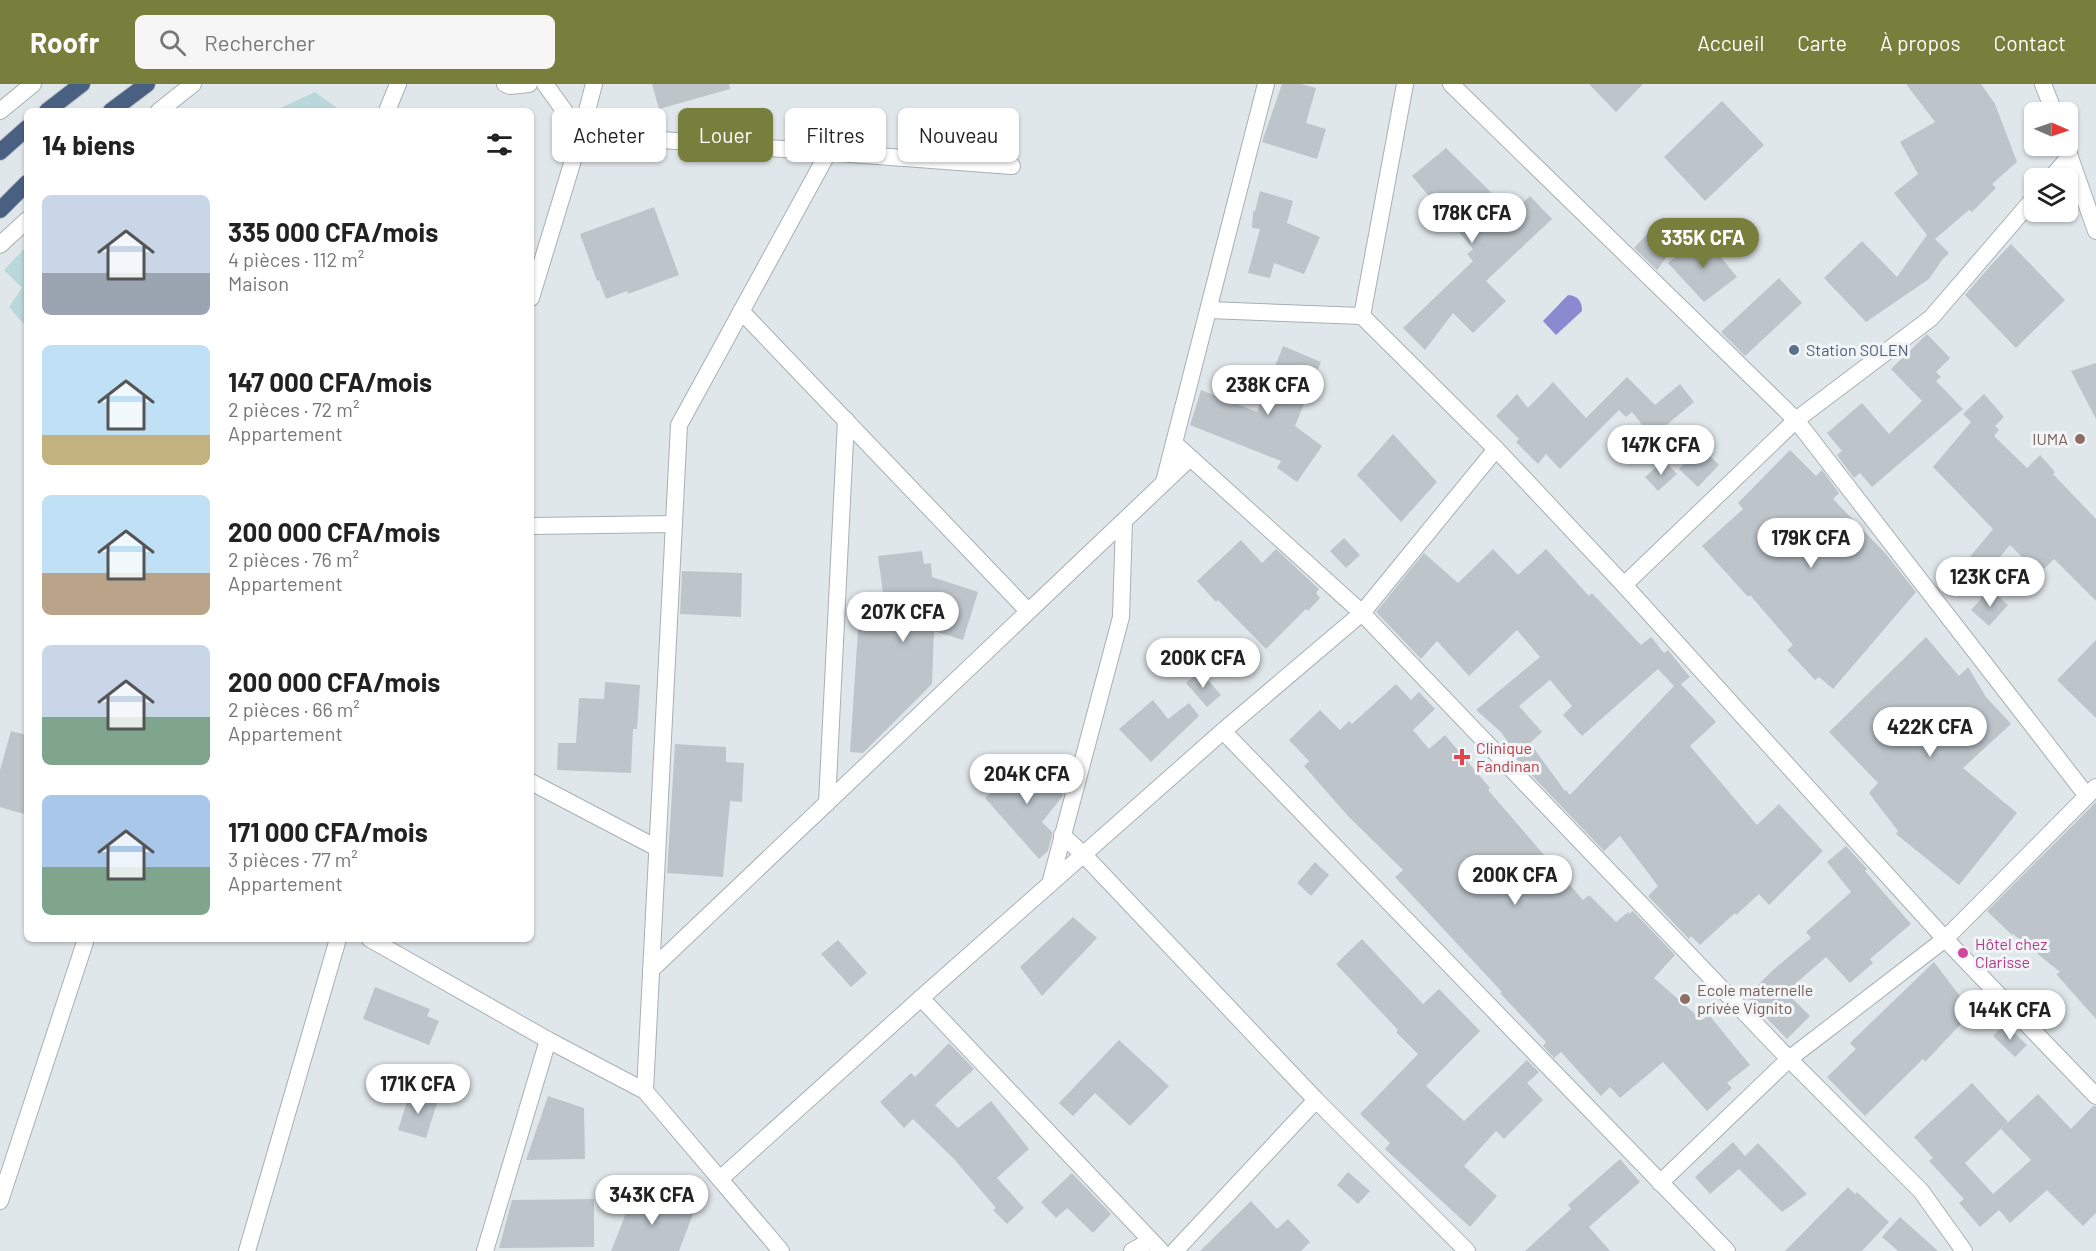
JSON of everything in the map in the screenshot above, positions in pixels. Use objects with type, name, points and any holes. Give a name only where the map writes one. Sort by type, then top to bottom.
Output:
[{"type":"highway","points":[[51,108],[82,84]]},
{"type":"highway","points":[[115,108],[147,84]]},
{"type":"highway","points":[[0,152],[24,131]]},
{"type":"highway","points":[[0,210],[24,186]]},
{"type":"street","points":[[0,111],[33,84]]},
{"type":"street","points":[[163,108],[194,84]]},
{"type":"street","points":[[388,108],[398,84]]},
{"type":"street","points":[[505,84],[510,86],[529,84]]},
{"type":"street","points":[[545,84],[562,108]]},
{"type":"street","points":[[588,108],[594,84]]},
{"type":"street","points":[[1164,483],[1266,84]]},
{"type":"street","points":[[1362,316],[1406,84]]},
{"type":"street","points":[[1451,84],[1796,420],[2091,791],[1945,939],[1789,1059],[1660,1183]]},
{"type":"street","points":[[2043,84],[2050,102]]},
{"type":"street","points":[[666,140],[785,149]]},
{"type":"street","points":[[886,156],[1012,166]]},
{"type":"street","points":[[2070,156],[2096,231]]},
{"type":"street","points":[[534,288],[572,162]]},
{"type":"street","points":[[645,1090],[679,425],[823,162]]},
{"type":"street","points":[[1624,585],[1796,420],[1931,318],[2024,210]]},
{"type":"street","points":[[0,245],[24,223]]},
{"type":"street","points":[[1209,310],[1362,316],[1496,449],[1624,585],[1945,939],[2094,1089]]},
{"type":"street","points":[[741,311],[1028,611]]},
{"type":"street","points":[[827,803],[846,420]]},
{"type":"street","points":[[1174,443],[1362,613],[1789,1059],[1921,1191],[1964,1251]]},
{"type":"street","points":[[720,1179],[1050,884],[1362,613],[1496,449]]},
{"type":"street","points":[[651,970],[1190,458]]},
{"type":"street","points":[[1050,884],[1121,616],[1124,521]]},
{"type":"street","points":[[534,526],[674,524]]},
{"type":"street","points":[[1223,732],[1727,1251]]},
{"type":"street","points":[[534,784],[657,848]]},
{"type":"street","points":[[1062,835],[1084,855],[1316,1100],[1467,1251]]},
{"type":"street","points":[[0,1201],[85,942]]},
{"type":"street","points":[[247,1251],[337,942]]},
{"type":"street","points":[[375,942],[548,1040],[645,1090],[781,1251]]},
{"type":"street","points":[[921,998],[1155,1246]]},
{"type":"street","points":[[485,1251],[548,1040]]},
{"type":"street","points":[[1175,1251],[1316,1100]]},
{"type":"street","points":[[1132,1251],[1155,1246]]},
{"type":"shaded area","points":[[315,92],[337,108],[280,108]]},
{"type":"shaded area","points":[[24,249],[24,324],[9,307],[22,288],[4,270]]},
{"type":"water","points":[[1568,295],[1579,300],[1582,311],[1556,335],[1543,321]]},
{"type":"building","points":[[652,84],[729,84],[730,89],[659,108]]},
{"type":"building","points":[[1282,84],[1301,84],[1316,88],[1306,123],[1326,129],[1317,159],[1262,142]]},
{"type":"building","points":[[1589,84],[1643,84],[1616,112]]},
{"type":"building","points":[[1906,84],[1981,84],[1995,104],[2017,162],[1992,184],[1996,188],[1972,212],[1969,210],[1935,239],[1949,253],[1929,279],[1866,322],[1824,278],[1862,241],[1897,277],[1927,235],[1894,193],[1918,174],[1900,142],[1935,122]]},
{"type":"building","points":[[1722,101],[1764,145],[1705,201],[1664,157]]},
{"type":"building","points":[[1446,148],[1512,213],[1530,196],[1552,219],[1486,281],[1506,301],[1473,333],[1453,313],[1425,350],[1403,328],[1473,261],[1467,254],[1473,249],[1412,176]]},
{"type":"building","points":[[1260,191],[1293,201],[1287,223],[1320,237],[1304,274],[1274,263],[1270,278],[1248,273],[1260,229],[1252,228],[1253,211],[1255,211]]},
{"type":"building","points":[[654,207],[679,275],[628,294],[627,291],[606,299],[580,234]]},
{"type":"building","points":[[1655,226],[1673,248],[1657,270],[1634,248]]},
{"type":"building","points":[[1702,234],[1737,277],[1704,302],[1668,263]]},
{"type":"building","points":[[2011,244],[2065,300],[2016,348],[1965,295]]},
{"type":"building","points":[[1779,278],[1802,303],[1745,356],[1721,332]]},
{"type":"building","points":[[1927,334],[1950,358],[1936,372],[1941,377],[1936,381],[1963,409],[1872,487],[1860,473],[1854,478],[1837,455],[1842,451],[1827,433],[1862,403],[1889,434],[1922,401],[1891,369]]},
{"type":"building","points":[[1283,346],[1321,362],[1295,426],[1322,446],[1297,482],[1277,468],[1281,461],[1190,425],[1201,390],[1257,412]]},
{"type":"building","points":[[2096,363],[2096,419],[2071,371]]},
{"type":"building","points":[[1627,377],[1655,405],[1680,384],[1694,402],[1652,437],[1632,412],[1626,417],[1619,410],[1560,469],[1546,454],[1538,464],[1516,442],[1519,439],[1496,416],[1517,394],[1528,408],[1553,382],[1586,418]]},
{"type":"building","points":[[1984,394],[2004,417],[1995,426],[1999,430],[1994,436],[2027,468],[2040,455],[2055,472],[2053,474],[2096,519],[2096,601],[2054,559],[2039,574],[2010,545],[1977,585],[1959,570],[1993,529],[1933,467],[1971,422],[1963,414]]},
{"type":"building","points":[[1393,434],[1437,482],[1401,522],[1357,475]]},
{"type":"building","points":[[1700,446],[1719,465],[1698,487],[1679,469]]},
{"type":"building","points":[[1790,450],[1816,476],[1822,470],[1839,493],[1833,499],[1886,554],[1916,592],[1833,689],[1819,677],[1815,680],[1787,650],[1793,645],[1750,595],[1748,597],[1702,546],[1743,509],[1738,503]]},
{"type":"building","points":[[1664,460],[1677,474],[1658,491],[1645,477]]},
{"type":"building","points":[[1344,538],[1360,555],[1346,568],[1330,551]]},
{"type":"building","points":[[1241,540],[1262,563],[1276,549],[1319,589],[1316,593],[1320,598],[1266,649],[1197,581]]},
{"type":"building","points":[[1493,549],[1518,575],[1546,549],[1589,596],[1592,593],[1641,645],[1651,637],[1664,653],[1668,650],[1690,677],[1681,684],[1716,722],[1690,746],[1757,825],[1779,804],[1823,851],[1769,905],[1759,894],[1700,945],[1691,936],[1689,939],[1648,896],[1658,886],[1620,836],[1604,851],[1516,759],[1518,757],[1501,732],[1476,710],[1540,657],[1517,630],[1469,676],[1437,641],[1421,659],[1376,612],[1424,553],[1458,583]],"holes":[[[1658,669],[1674,686],[1570,795],[1530,743],[1542,732],[1519,706],[1550,680],[1572,706],[1563,715],[1582,736]]]},
{"type":"building","points":[[922,551],[924,564],[931,563],[932,577],[978,592],[963,640],[934,631],[932,684],[863,753],[850,752],[858,630],[874,631],[870,601],[884,600],[878,556]]},
{"type":"building","points":[[682,571],[742,573],[741,617],[680,614]]},
{"type":"building","points":[[1990,589],[2008,605],[1989,626],[1971,610]]},
{"type":"building","points":[[1926,637],[1959,676],[1968,667],[1986,697],[2011,724],[1963,768],[2017,813],[1959,885],[1896,834],[1898,831],[1869,793],[1878,783],[1829,732]]},
{"type":"building","points":[[2096,640],[2096,718],[2057,680]]},
{"type":"building","points":[[1200,671],[1221,695],[1207,707],[1186,683]]},
{"type":"building","points":[[605,682],[640,685],[637,729],[633,729],[631,773],[557,770],[558,743],[576,743],[579,698],[604,699]]},
{"type":"building","points":[[1396,684],[1411,700],[1419,692],[1435,709],[1413,730],[1429,749],[1445,735],[1490,788],[1488,790],[1583,900],[1589,895],[1616,922],[1628,912],[1629,914],[1633,911],[1675,955],[1654,978],[1702,1020],[1709,1015],[1750,1065],[1727,1083],[1732,1088],[1707,1111],[1663,1062],[1620,1098],[1610,1087],[1601,1096],[1561,1052],[1554,1058],[1543,1046],[1546,1042],[1395,877],[1403,870],[1348,816],[1304,766],[1309,761],[1289,740],[1320,710],[1340,730],[1349,721],[1352,724]]},
{"type":"building","points":[[1153,700],[1168,719],[1189,703],[1199,716],[1151,762],[1119,729]]},
{"type":"building","points":[[11,731],[24,734],[24,814],[0,807],[0,770]]},
{"type":"building","points":[[675,744],[726,747],[726,762],[744,763],[742,802],[730,801],[723,877],[667,873]]},
{"type":"building","points":[[1023,757],[1064,790],[1062,797],[1042,822],[1052,832],[1052,836],[1048,851],[1039,859],[985,798],[1006,779]]},
{"type":"building","points":[[2096,802],[2096,1019],[2056,974],[2060,972],[2012,935],[1987,911]]},
{"type":"building","points":[[1846,846],[1911,924],[1870,959],[1873,963],[1850,983],[1826,957],[1786,992],[1810,1016],[1787,1039],[1746,997],[1773,970],[1811,938],[1806,932],[1851,892],[1827,862]]},
{"type":"building","points":[[1315,862],[1329,875],[1311,896],[1297,883]]},
{"type":"building","points":[[1073,917],[1097,938],[1042,996],[1020,967]]},
{"type":"building","points":[[1362,939],[1423,1004],[1439,989],[1480,1031],[1426,1086],[1464,1121],[1527,1060],[1539,1072],[1527,1083],[1543,1100],[1504,1139],[1496,1131],[1464,1166],[1497,1196],[1470,1227],[1385,1149],[1390,1143],[1360,1114],[1418,1054],[1336,964]]},
{"type":"building","points":[[838,940],[867,973],[851,987],[821,954]]},
{"type":"building","points":[[1934,962],[1972,1012],[1925,1062],[1923,1059],[1865,1116],[1827,1077],[1856,1049],[1850,1043]]},
{"type":"building","points":[[375,987],[430,1009],[427,1016],[439,1021],[429,1045],[363,1019]]},
{"type":"building","points":[[2005,1024],[2027,1045],[2015,1057],[1993,1036]]},
{"type":"building","points":[[1119,1040],[1169,1086],[1130,1126],[1095,1093],[1073,1116],[1059,1103]]},
{"type":"building","points":[[949,1043],[974,1069],[935,1105],[958,1128],[991,1101],[1029,1149],[997,1178],[1024,1208],[1007,1224],[993,1210],[996,1208],[954,1159],[913,1119],[904,1128],[880,1102],[911,1073],[915,1077]]},
{"type":"building","points":[[1972,1083],[2008,1122],[1965,1163],[1993,1194],[2031,1160],[2001,1129],[2038,1094],[2071,1129],[2093,1106],[2096,1106],[2096,1213],[2083,1226],[2047,1190],[2010,1223],[1999,1210],[1980,1227],[1959,1203],[1964,1199],[1929,1161],[1933,1158],[1914,1137]]},
{"type":"building","points":[[410,1092],[438,1100],[426,1138],[398,1130]]},
{"type":"building","points":[[548,1096],[584,1108],[585,1159],[526,1160]]},
{"type":"building","points":[[1733,1142],[1745,1156],[1758,1143],[1807,1194],[1782,1212],[1739,1169],[1710,1194],[1695,1177]]},
{"type":"building","points":[[1620,1159],[1640,1182],[1589,1227],[1610,1251],[1525,1251],[1571,1209],[1568,1205]]},
{"type":"building","points":[[1348,1172],[1370,1191],[1358,1204],[1337,1185]]},
{"type":"building","points":[[1072,1173],[1111,1214],[1093,1233],[1067,1208],[1056,1218],[1041,1202]]},
{"type":"building","points":[[1848,1187],[1855,1194],[1857,1192],[1889,1222],[1862,1251],[1785,1251]]},
{"type":"building","points":[[635,1191],[693,1214],[679,1251],[611,1251]]},
{"type":"building","points":[[594,1199],[594,1247],[499,1248],[512,1200]]},
{"type":"building","points":[[1251,1201],[1277,1229],[1288,1219],[1310,1242],[1301,1251],[1200,1251]]},
{"type":"building","points":[[1900,1217],[1938,1251],[1898,1251],[1882,1237]]},
{"type":"place","name":"Station SOLEN","points":[[1794,350]]},
{"type":"place","name":"IUMA","points":[[2080,439]]},
{"type":"place","name":"Clinique Fandinan","points":[[1462,757]]},
{"type":"place","name":"Hôtel chez Clarisse","points":[[1963,953]]},
{"type":"place","name":"Ecole maternelle privée Vignito","points":[[1685,999]]}]
